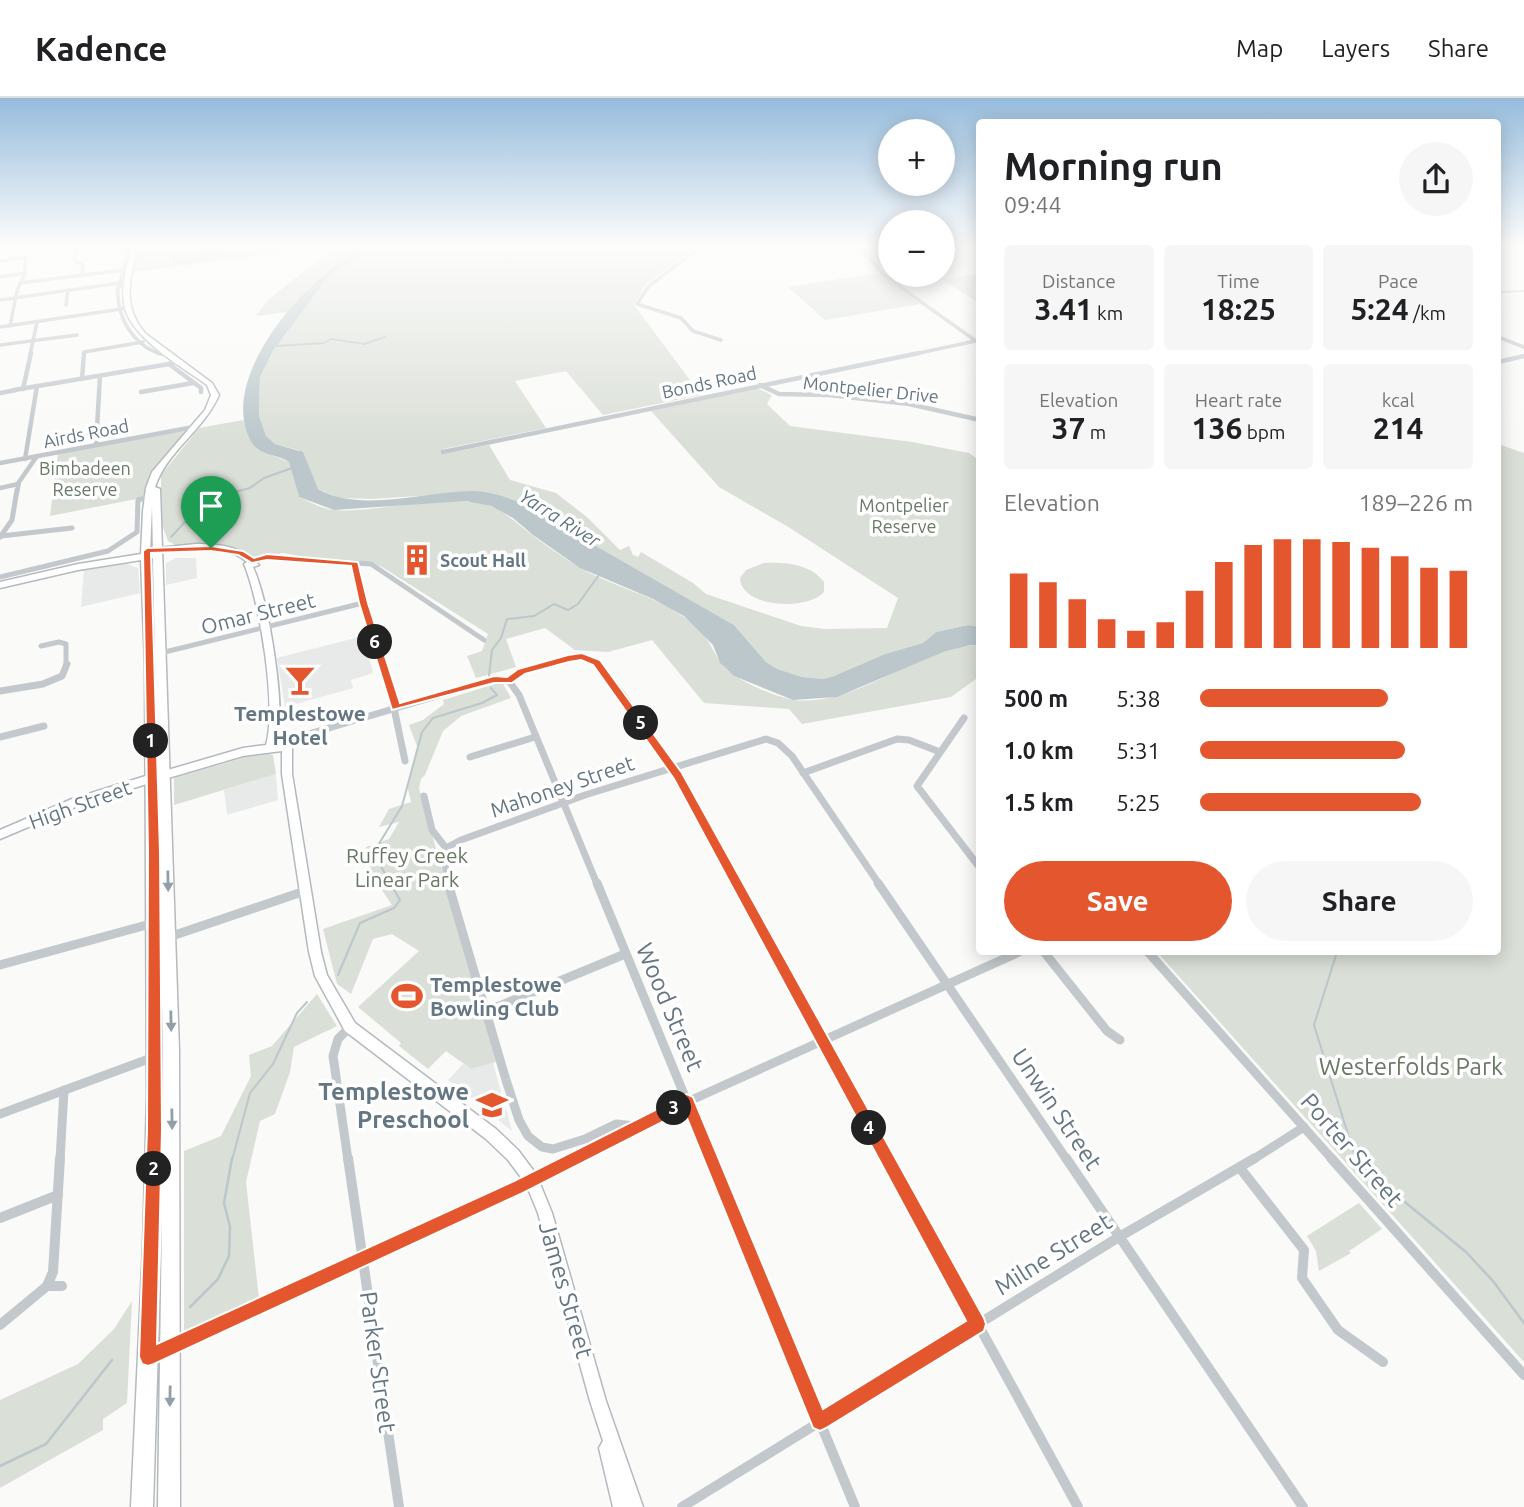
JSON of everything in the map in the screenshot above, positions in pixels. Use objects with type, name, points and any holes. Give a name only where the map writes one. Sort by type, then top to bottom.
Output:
[{"type":"main road","points":[[129,311],[138,329],[214,389],[214,401],[155,475],[149,496],[147,539],[154,923],[163,1054],[171,1348],[169,1507]]},
{"type":"main road","points":[[142,1507],[169,937],[155,475]]},
{"type":"main road","points":[[157,534],[177,548]]},
{"type":"main road","points":[[116,558],[147,539]]},
{"type":"main road","points":[[158,552],[177,548],[228,550],[240,553],[251,562],[259,576],[275,725],[287,774],[314,952],[321,976],[350,1027]]},
{"type":"main road","points":[[0,582],[158,552],[207,553],[251,562]]},
{"type":"main road","points":[[116,558],[136,562],[148,573]]},
{"type":"main road","name":"High Street","points":[[0,835],[76,802],[280,742]]},
{"type":"main road","name":"James Street","points":[[350,1027],[491,1134],[513,1155],[531,1179],[545,1213],[598,1401],[622,1507]]},
{"type":"main road","points":[[148,1357],[171,1348]]},
{"type":"main road","name":"James Street","points":[[598,1401],[634,1507]]},
{"type":"street","points":[[10,326],[13,311]]},
{"type":"street","points":[[0,327],[114,311]]},
{"type":"street","points":[[119,311],[131,334],[158,354],[171,355]]},
{"type":"street","points":[[658,311],[681,318],[693,331],[721,340]]},
{"type":"street","points":[[935,311],[976,339]]},
{"type":"street","points":[[23,388],[37,322]]},
{"type":"street","points":[[0,345],[76,335]]},
{"type":"street","points":[[1501,338],[1524,347]]},
{"type":"street","points":[[80,377],[84,351],[150,340]]},
{"type":"street","name":"Bonds Road","points":[[443,452],[976,340]]},
{"type":"street","points":[[1501,361],[1524,356]]},
{"type":"street","points":[[0,393],[180,361]]},
{"type":"street","points":[[169,364],[201,388],[201,392]]},
{"type":"street","points":[[96,445],[100,376]]},
{"type":"street","points":[[141,392],[193,383]]},
{"type":"street","name":"Montpelier Drive","points":[[760,385],[779,394],[909,404],[976,419]]},
{"type":"street","points":[[25,459],[37,388]]},
{"type":"street","name":"Airds Road","points":[[0,463],[193,428]]},
{"type":"street","points":[[1,536],[12,520],[18,484],[37,456]]},
{"type":"street","points":[[0,488],[18,484]]},
{"type":"street","points":[[0,582],[108,551],[138,531],[138,500],[149,496]]},
{"type":"street","points":[[1,536],[72,527]]},
{"type":"street","points":[[251,562],[274,558],[371,564],[484,640]]},
{"type":"street","points":[[355,564],[363,603],[394,708],[405,761]]},
{"type":"street","name":"Omar Street","points":[[161,653],[363,603]]},
{"type":"street","points":[[0,691],[50,682],[64,674],[68,657],[66,644],[59,642],[41,646]]},
{"type":"street","points":[[280,742],[494,679],[509,681],[522,671],[568,659],[582,657],[593,660],[607,675],[672,768],[1078,1507]]},
{"type":"street","name":"Wood Street","points":[[509,681],[519,695],[855,1507]]},
{"type":"street","points":[[964,718],[918,786],[976,863]]},
{"type":"street","points":[[0,737],[44,726]]},
{"type":"street","points":[[470,757],[535,737]]},
{"type":"street","name":"Mahoney Street","points":[[446,848],[563,803],[760,739],[771,739]]},
{"type":"street","name":"Unwin Street","points":[[771,739],[783,746],[803,773],[1303,1507]]},
{"type":"street","points":[[803,773],[897,739],[909,740],[940,752]]},
{"type":"street","points":[[424,796],[432,830],[446,848],[443,856],[445,871],[519,1120],[533,1141],[553,1149],[585,1139],[616,1124],[636,1126]]},
{"type":"street","points":[[169,937],[305,891]]},
{"type":"street","points":[[0,965],[154,923]]},
{"type":"street","points":[[487,1011],[625,954]]},
{"type":"street","points":[[171,1348],[531,1179],[687,1102],[1012,955]]},
{"type":"street","points":[[1046,955],[1107,1031],[1120,1040]]},
{"type":"street","name":"Porter Street","points":[[1151,955],[1524,1375]]},
{"type":"street","name":"Parker Street","points":[[350,1027],[340,1035],[334,1046],[333,1056],[399,1507]]},
{"type":"street","points":[[0,1114],[163,1054]]},
{"type":"street","points":[[0,1325],[47,1286],[53,1272],[64,1090]]},
{"type":"street","name":"Milne Street","points":[[682,1507],[1119,1237],[1240,1168],[1304,1127]]},
{"type":"street","points":[[1240,1168],[1304,1250],[1302,1278],[1338,1330],[1382,1362]]},
{"type":"street","points":[[0,1218],[58,1195]]},
{"type":"street","points":[[47,1286],[62,1286]]},
{"type":"shaded area","points":[[289,311],[303,311],[273,351],[260,377],[259,415],[266,436],[275,444],[303,452],[318,489],[354,500],[476,491],[519,502],[734,625],[766,662],[777,669],[802,677],[823,679],[834,676],[885,654],[923,643],[936,632],[968,625],[976,626],[976,645],[943,652],[837,697],[793,700],[734,676],[720,663],[713,645],[684,616],[653,599],[580,568],[513,518],[491,506],[466,501],[334,510],[299,497],[289,462],[255,447],[243,417],[246,388],[257,358],[274,329]]},
{"type":"shaded area","points":[[176,558],[196,558],[197,578],[166,585],[166,563]]},
{"type":"shaded area","points":[[122,562],[138,568],[140,593],[81,607],[84,568]]},
{"type":"shaded area","points":[[363,636],[373,673],[351,680],[353,688],[285,707],[277,658]]},
{"type":"shaded area","points":[[276,774],[278,800],[227,815],[224,790]]},
{"type":"shaded area","name":"Templestowe Preschool","points":[[493,1063],[512,1131],[448,1080],[463,1064],[471,1069]]},
{"type":"green space","points":[[260,311],[289,311],[288,312],[256,316]]},
{"type":"green space","name":"Montpelier Reserve","points":[[303,311],[638,311],[701,395],[603,415],[566,371],[515,381],[546,428],[443,449],[445,454],[489,445],[510,480],[556,493],[588,518],[620,550],[629,546],[633,555],[638,557],[641,552],[693,583],[706,594],[801,626],[824,629],[887,628],[898,598],[790,528],[719,487],[651,411],[757,388],[772,395],[767,404],[790,426],[912,442],[969,453],[976,458],[976,626],[968,625],[936,632],[923,643],[885,654],[834,676],[823,679],[802,677],[776,669],[766,662],[734,625],[519,502],[481,492],[372,499],[339,498],[318,489],[298,450],[275,444],[266,436],[259,415],[260,377],[273,351]]},
{"type":"green space","points":[[815,311],[880,311],[825,320]]},
{"type":"green space","points":[[243,420],[257,449],[289,462],[299,497],[321,507],[352,510],[461,501],[480,503],[497,509],[579,567],[659,602],[684,617],[702,632],[725,668],[753,686],[776,695],[794,700],[819,700],[866,685],[935,654],[957,647],[976,645],[976,679],[951,697],[802,724],[789,709],[704,703],[652,640],[608,652],[575,650],[545,628],[506,639],[516,667],[476,678],[467,656],[482,651],[488,634],[382,567],[370,562],[318,560],[284,553],[255,557],[226,548],[179,547],[168,541],[161,522],[161,475],[199,428]]},
{"type":"green space","name":"Bimbadeen Reserve","points":[[185,431],[149,475],[147,495],[50,516],[58,453]]},
{"type":"green space","name":"Westerfolds Park","points":[[1501,445],[1524,453],[1524,1362],[1160,955],[1501,955]]},
{"type":"green space","points":[[764,563],[789,564],[812,571],[824,582],[824,592],[816,598],[790,604],[763,601],[751,596],[743,588],[740,578],[746,570]]},
{"type":"green space","name":"Ruffey Creek Linear Park","points":[[502,682],[511,698],[461,716],[443,731],[419,788],[496,1062],[471,1069],[446,1051],[428,1069],[358,1007],[419,951],[392,934],[373,939],[351,994],[337,984],[323,929],[392,905],[373,877],[369,862],[363,864],[366,847],[389,839],[399,822],[379,827],[389,809],[411,802],[407,785],[418,749],[409,725],[423,720],[444,704],[443,700]]},
{"type":"green space","points":[[263,752],[273,755],[276,774],[174,805],[174,778]]},
{"type":"green space","points":[[317,994],[337,1026],[294,1047],[290,1072],[275,1114],[260,1121],[246,1182],[259,1299],[184,1333],[184,1151],[221,1136],[251,1076],[249,1055],[272,1046]]},
{"type":"green space","points":[[1359,1203],[1382,1229],[1349,1251],[1351,1253],[1319,1271],[1316,1251],[1307,1236]]},
{"type":"green space","points":[[132,1301],[127,1403],[103,1419],[103,1430],[0,1488],[0,1400],[78,1364],[114,1329]]},
{"type":"waterway","points":[[276,346],[324,343],[331,339],[364,344],[385,337]]},
{"type":"waterway","points":[[171,537],[185,522],[207,511],[205,500],[250,488],[264,478],[292,468]]},
{"type":"waterway","points":[[489,676],[492,650],[501,638],[507,619],[534,616],[554,604],[568,610],[578,604],[599,575]]},
{"type":"waterway","points":[[338,975],[360,923],[394,908],[400,900],[379,863],[377,847],[402,806],[422,732],[433,718],[482,703],[497,695],[491,688]]},
{"type":"waterway","points":[[1336,955],[1314,1025],[1356,1160]]},
{"type":"waterway","points":[[232,1160],[250,1093],[273,1064],[297,1013],[307,1002]]},
{"type":"waterway","points":[[190,1307],[218,1279],[229,1256],[230,1227],[224,1203],[232,1158]]},
{"type":"waterway","points":[[1356,1158],[1357,1163],[1466,1252],[1493,1281],[1524,1323]]},
{"type":"waterway","points":[[0,1466],[46,1444],[112,1360]]},
{"type":"place","name":"Scout Hall","points":[[417,560]]},
{"type":"place","name":"Templestowe Hotel","points":[[300,680]]},
{"type":"place","name":"Templestowe Bowling Club","points":[[407,996]]},
{"type":"place","name":"Templestowe Preschool","points":[[492,1105]]},
{"type":"route","points":[[211,548],[240,553],[252,561],[267,557],[355,564],[363,603],[396,708],[494,679],[509,681],[522,671],[568,659],[588,657],[601,667],[678,776],[977,1324],[820,1422],[687,1102],[519,1186],[148,1357],[155,1130],[154,852],[147,551],[211,548]]},
{"type":"water label","name":"Yarra River","points":[[560,518]]}]
